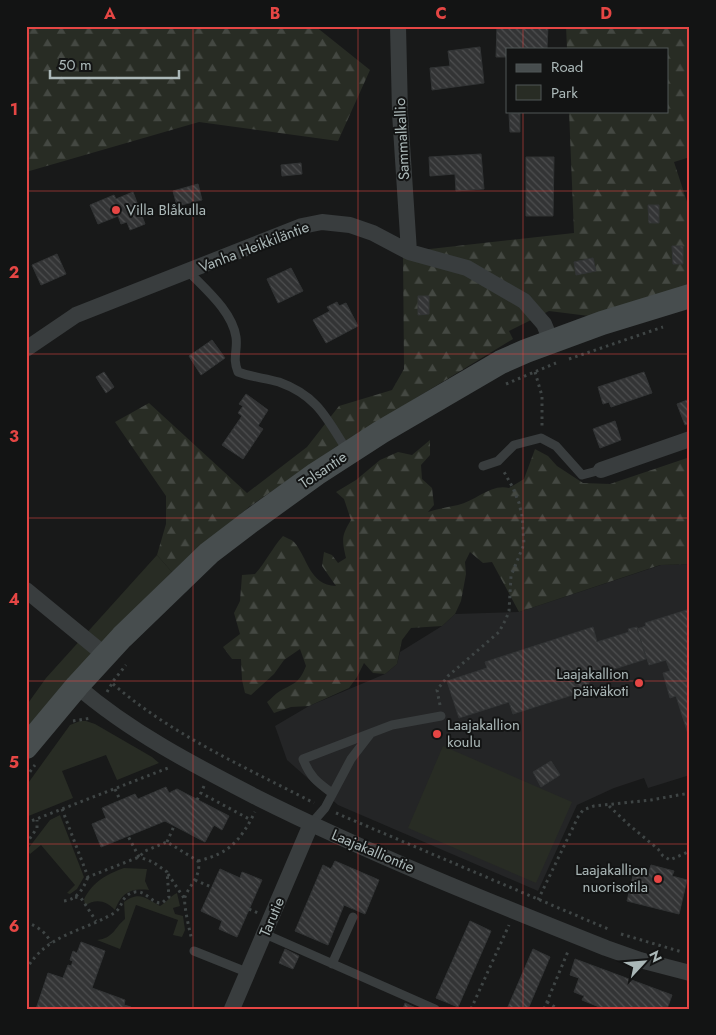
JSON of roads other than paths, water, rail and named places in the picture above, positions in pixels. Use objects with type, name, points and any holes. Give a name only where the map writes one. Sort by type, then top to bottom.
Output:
[{"type":"street","name":"Sammalkallio","points":[[398,26],[400,113],[409,252]]},
{"type":"street","name":"Vanha Heikkiläntie","points":[[26,349],[76,315],[302,226],[322,222],[350,225],[409,252],[467,268],[524,301],[544,324],[555,351]]},
{"type":"street","name":"Tolsantie","points":[[26,748],[104,655],[209,553],[250,520],[348,453],[501,362],[555,351],[610,320],[690,296]]},
{"type":"street","points":[[601,470],[690,439]]},
{"type":"street","points":[[26,590],[104,655]]},
{"type":"street","name":"Laajakalliontie","points":[[77,686],[106,710],[201,769],[311,824],[606,948],[640,960],[690,973]]},
{"type":"street","name":"Tarutie","points":[[232,1009],[311,824]]},
{"type":"lane","points":[[188,271],[212,296],[229,320],[236,335],[234,363],[238,372],[250,377],[262,377],[279,382],[304,394],[321,410],[348,453]]},
{"type":"lane","points":[[483,466],[498,460],[514,446],[541,438],[556,446],[582,475],[601,470]]},
{"type":"lane","points":[[332,793],[309,774],[303,759],[392,725],[441,716]]},
{"type":"lane","points":[[311,824],[324,808],[351,759],[371,733]]},
{"type":"lane","points":[[332,964],[353,916]]},
{"type":"lane","points":[[264,934],[435,1009]]},
{"type":"lane","points":[[194,951],[248,973]]},
{"type":"place","name":"Villa Blåkulla","points":[[116,210]]},
{"type":"place","name":"Laajakallion päiväkoti","points":[[639,683]]},
{"type":"place","name":"Laajakallion koulu","points":[[437,734]]},
{"type":"place","name":"Laajakallion nuorisotila","points":[[658,879]]}]
